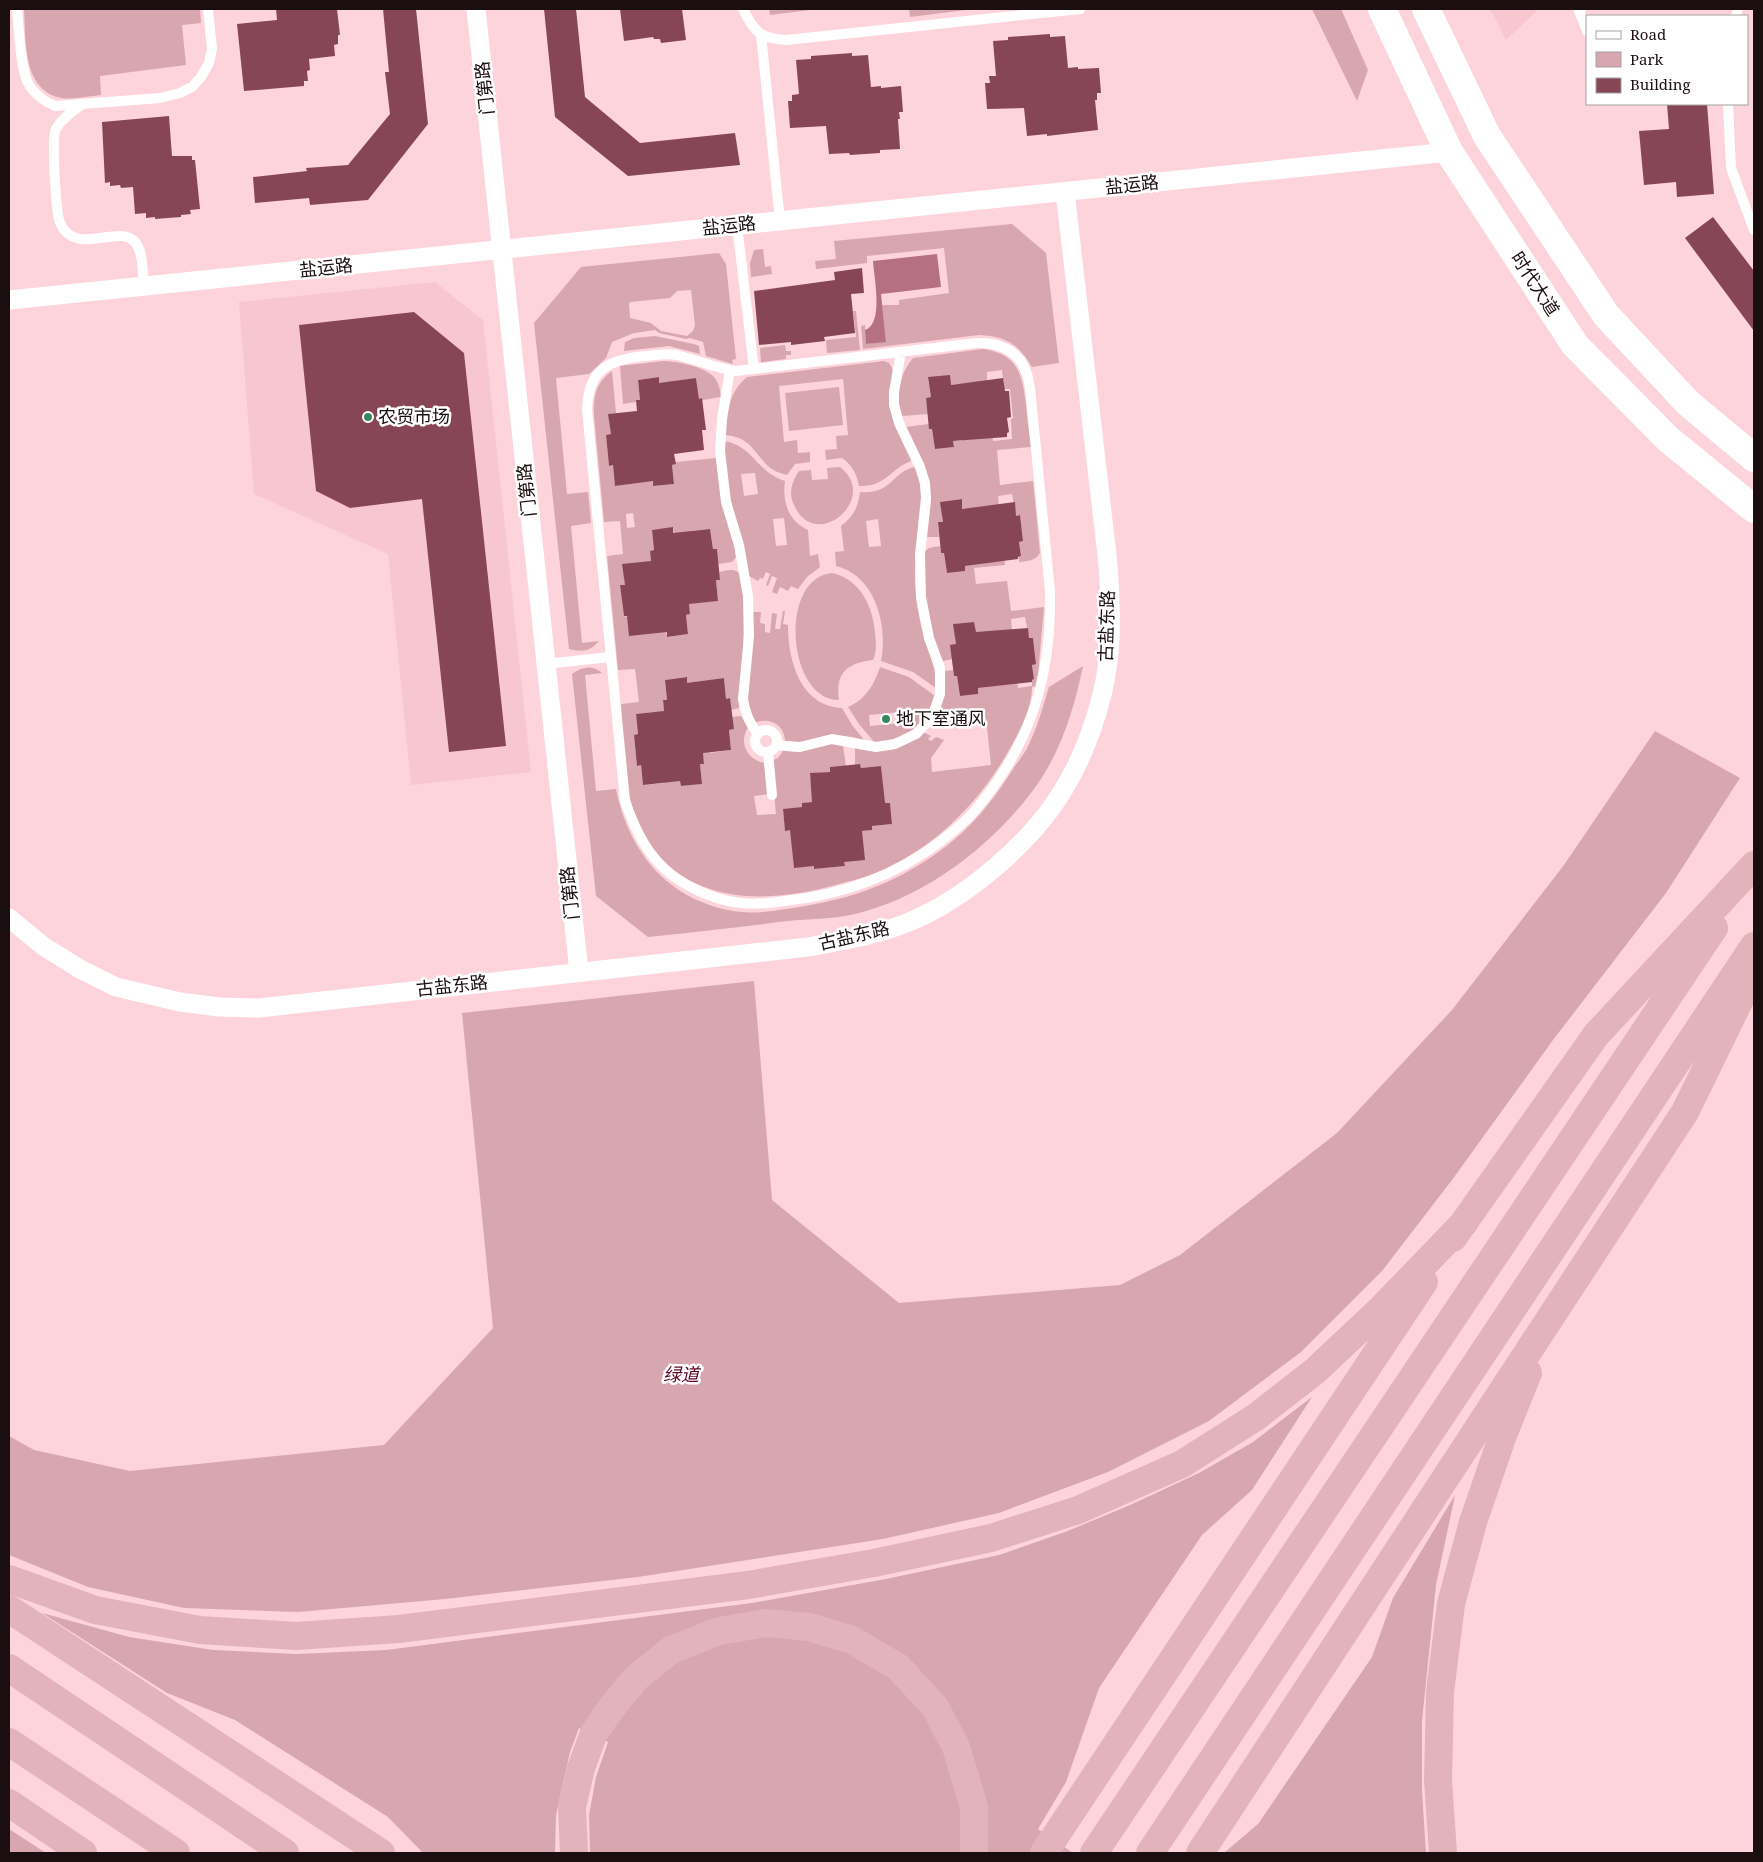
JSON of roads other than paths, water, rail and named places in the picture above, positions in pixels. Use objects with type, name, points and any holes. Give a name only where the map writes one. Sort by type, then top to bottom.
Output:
[{"type":"highway","points":[[1049,1846],[1464,1223],[1596,1035],[1754,867]]},
{"type":"highway","points":[[1094,1853],[1754,867]]},
{"type":"highway","points":[[1150,1853],[1754,946]]},
{"type":"highway","points":[[1200,1853],[1685,1112],[1754,970]]},
{"type":"highway","points":[[9,1579],[95,1610],[200,1630],[296,1636],[398,1629],[748,1585],[874,1563],[991,1538],[1078,1510],[1182,1464],[1256,1417],[1329,1357],[1380,1310],[1464,1223]]},
{"type":"highway","points":[[1443,1853],[1438,1780],[1440,1692],[1451,1604],[1473,1522],[1503,1435],[1552,1315]]},
{"type":"highway","points":[[9,1609],[381,1853]]},
{"type":"highway","points":[[574,1853],[572,1807],[581,1768],[594,1733],[636,1678],[671,1650],[719,1631],[766,1623],[810,1627],[852,1640],[898,1667],[935,1708],[956,1746],[974,1807],[974,1853]]},
{"type":"highway","points":[[9,1668],[286,1853]]},
{"type":"highway","points":[[9,1742],[176,1853]]},
{"type":"highway","points":[[9,1802],[83,1853]]},
{"type":"main road","name":"时代大道","points":[[1382,9],[1449,152],[1575,344],[1668,439],[1754,509]]},
{"type":"main road","points":[[1426,9],[1487,136],[1606,315],[1688,403],[1754,458]]},
{"type":"street","name":"门第路","points":[[476,9],[579,972]]},
{"type":"street","name":"盐运路","points":[[9,300],[1449,152]]},
{"type":"street","name":"古盐东路","points":[[9,918],[43,946],[80,970],[116,987],[180,1002],[219,1007],[259,1008],[808,947],[861,937],[904,924],[942,905],[979,882],[1043,820],[1066,786],[1098,708],[1108,663],[1111,618],[1108,560],[1065,192]]},
{"type":"lane","points":[[17,9],[28,83],[48,103],[55,106],[160,98],[180,93],[192,87],[201,77],[209,63],[212,49],[208,9]]},
{"type":"lane","points":[[743,9],[748,20],[767,38],[798,39],[1080,9]]},
{"type":"lane","points":[[1581,9],[1579,11],[1586,28]]},
{"type":"lane","points":[[761,34],[780,221]]},
{"type":"lane","points":[[81,104],[66,116],[55,129],[53,145],[59,220],[67,234],[76,240],[120,236],[128,237],[135,241],[140,251],[144,286]]},
{"type":"lane","points":[[1728,105],[1732,168],[1754,230]]},
{"type":"lane","points":[[738,225],[754,369]]},
{"type":"lane","points":[[990,342],[1011,351],[1022,361],[1028,374],[1050,591],[1051,620],[1049,645],[1040,692],[1021,743],[997,783],[971,815],[933,847],[908,863],[865,884],[807,899],[752,904],[727,901],[691,887],[673,877],[661,866],[641,841],[632,824],[625,801],[622,780],[587,396],[592,383],[600,371],[614,361],[655,355],[676,355],[723,370],[754,369],[990,342]]},
{"type":"lane","points":[[772,794],[772,748],[776,737],[771,732],[764,730],[758,734],[755,740],[757,747],[762,752],[772,748],[800,748],[832,739],[876,747],[895,744],[916,734],[927,722],[934,712],[940,694],[940,668],[929,638],[920,597],[920,555],[926,498],[925,483],[920,467],[899,423],[894,405],[894,392],[901,352]]},
{"type":"lane","points":[[730,370],[722,419],[720,451],[726,502],[739,545],[748,596],[749,636],[743,699],[744,709],[746,717],[758,734]]},
{"type":"lane","points":[[546,664],[610,657]]},
{"type":"place","name":"农贸市场","points":[[368,417]]},
{"type":"place","name":"地下室通风","points":[[886,719]]},
{"type":"park label","name":"绿道","points":[[681,1375]]}]
